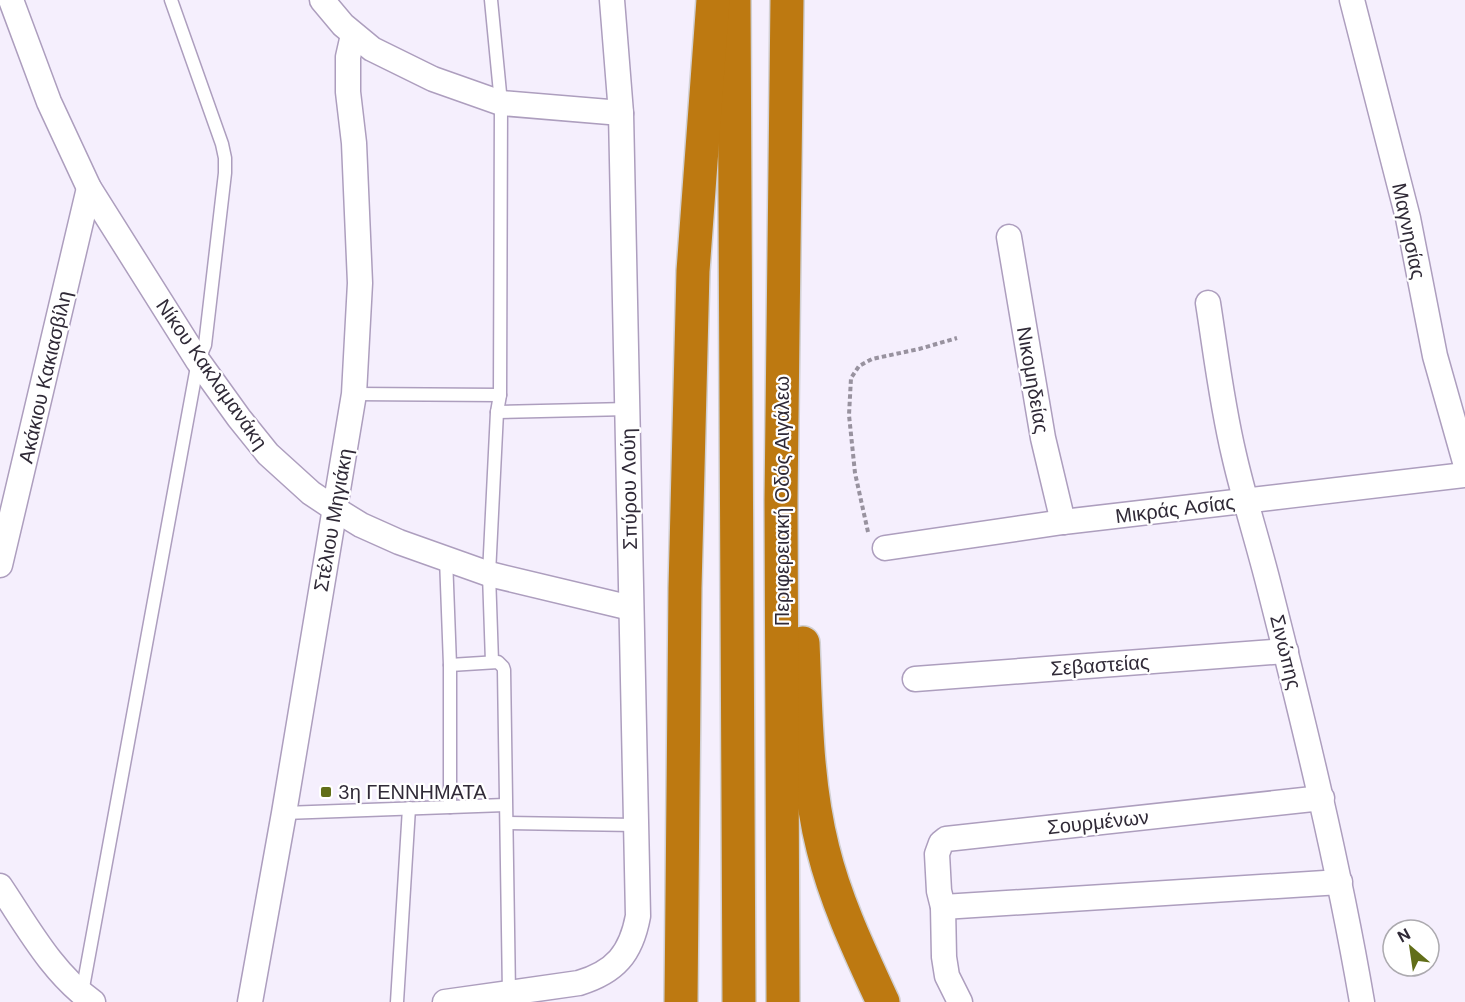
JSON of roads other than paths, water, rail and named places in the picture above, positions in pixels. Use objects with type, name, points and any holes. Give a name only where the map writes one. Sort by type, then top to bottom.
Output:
[{"type":"highway","points":[[681,1002],[685,588],[693,272],[713,0]]},
{"type":"highway","points":[[734,0],[739,1002]]},
{"type":"highway","name":"Περιφερειακή Οδός Αιγάλεω","points":[[783,1002],[781,500],[788,0]]},
{"type":"highway","points":[[781,500],[801,587],[807,735],[813,796],[822,848],[845,917],[883,1002]]},
{"type":"street","name":"Νίκου Κακλαμανάκη","points":[[11,0],[49,102],[89,188],[198,360],[268,454],[290,475],[335,509],[361,525],[399,542],[489,574],[631,608]]},
{"type":"street","points":[[322,0],[353,35],[372,49],[433,80],[501,104],[621,113]]},
{"type":"street","name":"Σπύρου Λούη","points":[[574,993],[610,969],[624,955],[634,937],[638,916],[621,113],[612,0]]},
{"type":"street","name":"Μαγνησίας","points":[[1352,0],[1408,218],[1435,356],[1465,462]]},
{"type":"street","name":"Στέλιου Μηγιάκη","points":[[250,1002],[354,394],[360,283],[354,144],[348,92],[348,57],[353,35]]},
{"type":"street","name":"Ακάκιου Κακιασβίλη","points":[[0,565],[89,188]]},
{"type":"street","name":"Νικομηδείας","points":[[1009,237],[1043,438],[1063,522]]},
{"type":"street","name":"Σινώπης","points":[[1208,303],[1223,400],[1245,500],[1259,544],[1322,798],[1362,1002]]},
{"type":"street","name":"Μικράς Ασίας","points":[[885,548],[1063,522],[1465,475]]},
{"type":"street","name":"Σεβαστείας","points":[[915,679],[1286,651]]},
{"type":"street","name":"Σουρμένων","points":[[960,1002],[947,976],[944,957],[943,907],[939,891],[937,854],[941,843],[951,838],[1322,798]]},
{"type":"street","points":[[943,907],[1340,882]]},
{"type":"street","points":[[0,886],[60,972],[87,998]]},
{"type":"street","points":[[445,1002],[509,994],[574,993]]},
{"type":"lane","points":[[87,998],[198,360],[205,345],[225,173],[222,144],[171,0]]},
{"type":"lane","points":[[490,0],[501,104],[500,395],[497,412],[489,574],[492,663]]},
{"type":"lane","points":[[354,394],[500,395]]},
{"type":"lane","points":[[497,412],[628,409]]},
{"type":"lane","points":[[446,558],[450,665],[450,807]]},
{"type":"lane","points":[[450,665],[500,663],[504,670],[509,994]]},
{"type":"lane","points":[[284,813],[505,805]]},
{"type":"lane","points":[[397,1002],[409,808]]},
{"type":"lane","points":[[507,823],[635,825]]},
{"type":"place","name":"3η ΓΕΝΝΗΜΑΤΑ","points":[[326,792]]}]
